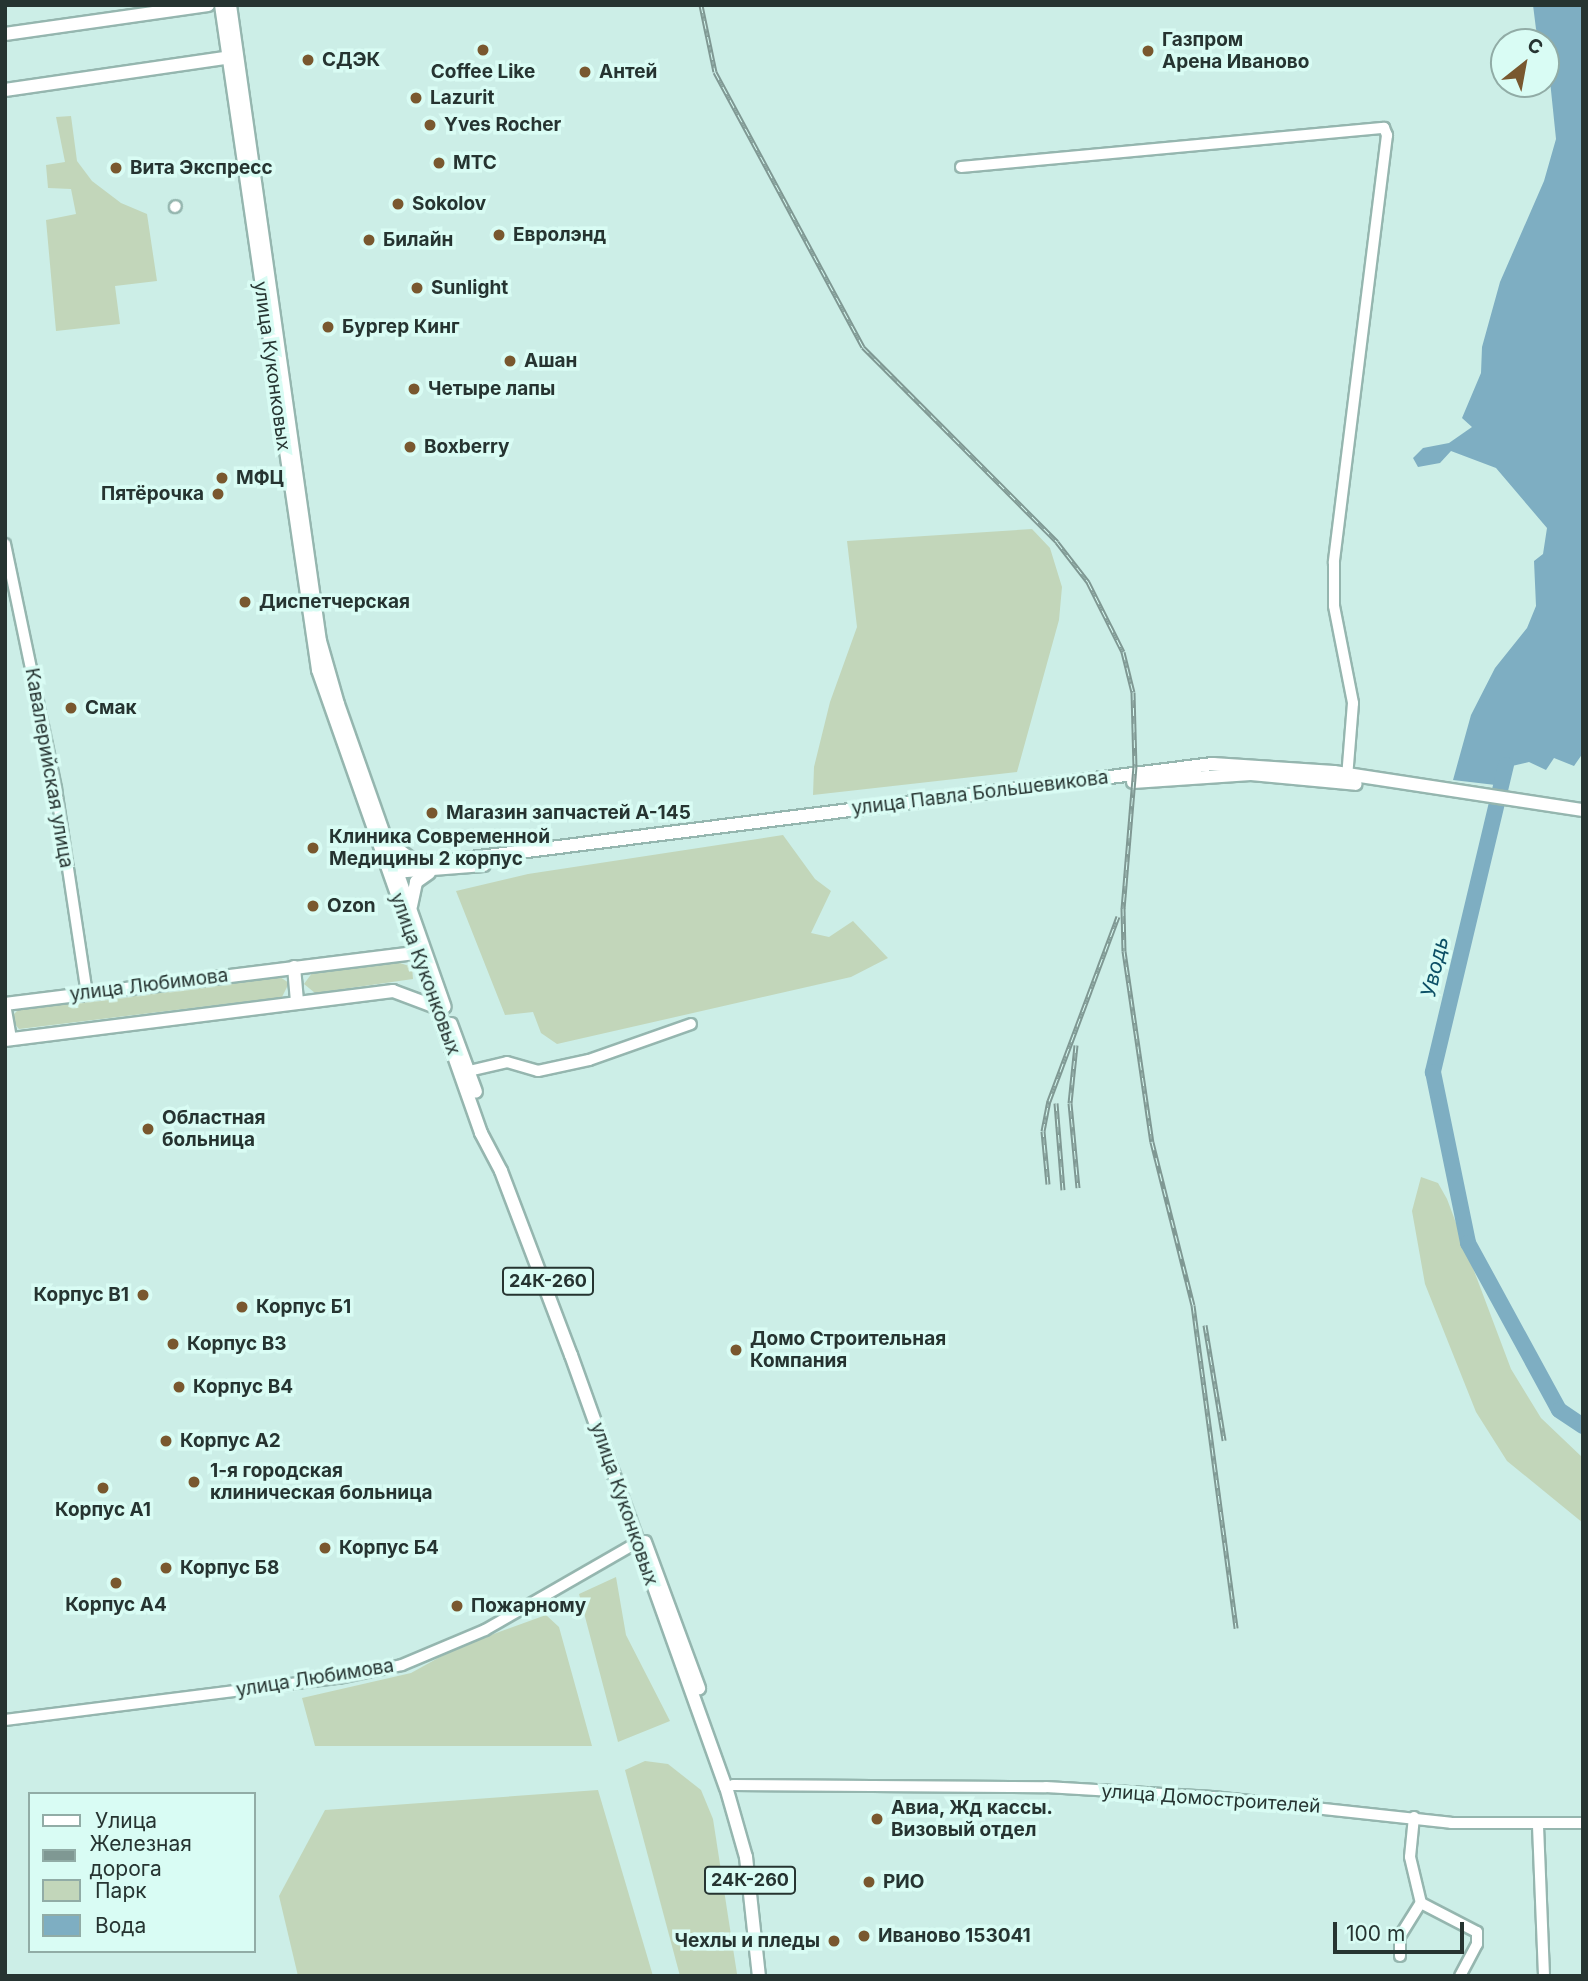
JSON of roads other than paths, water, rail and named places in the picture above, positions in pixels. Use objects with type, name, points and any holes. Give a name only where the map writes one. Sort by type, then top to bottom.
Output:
[{"type":"main road","points":[[5,34],[202,6],[224,8]]},
{"type":"main road","name":"улица Куконковых","points":[[224,8],[230,34],[312,643],[329,708],[399,901],[408,917]]},
{"type":"main road","points":[[5,90],[233,57]]},
{"type":"main road","name":"улица Куконковых","points":[[233,57],[320,642],[399,874],[408,917],[469,1072],[640,1540]]},
{"type":"main road","name":"улица Павла Большевикова","points":[[386,839],[412,860],[439,866],[1149,781],[1251,774],[1347,778],[1528,805]]},
{"type":"main road","points":[[1528,805],[1583,810]]},
{"type":"main road","points":[[1528,805],[1583,817]]},
{"type":"main road","points":[[386,866],[399,874],[439,866]]},
{"type":"main road","points":[[391,957],[404,942],[416,882],[439,866]]},
{"type":"main road","points":[[399,874],[399,901]]},
{"type":"main road","name":"улица Куконковых","points":[[421,952],[436,1007],[640,1540],[681,1631],[730,1786]]},
{"type":"main road","name":"улица Любимова","points":[[5,1004],[421,952]]},
{"type":"main road","points":[[294,967],[297,1003]]},
{"type":"main road","name":"улица Любимова","points":[[5,1010],[7,1040],[393,991],[436,1007]]},
{"type":"main road","name":"24К-260","points":[[730,1786],[751,1855],[761,1976]]},
{"type":"street","points":[[961,167],[1384,128],[1387,135],[1334,563],[1334,606],[1353,703],[1347,778]]},
{"type":"street","name":"Кавалерийская улица","points":[[5,544],[56,789],[87,993]]},
{"type":"street","points":[[469,1072],[508,1062],[538,1071],[589,1060],[691,1024]]},
{"type":"street","name":"улица Любимова","points":[[5,1720],[338,1678],[402,1665],[485,1630],[640,1540]]},
{"type":"street","name":"улица Домостроителей","points":[[730,1786],[1046,1787],[1415,1818],[1538,1826],[1583,1823]]},
{"type":"street","points":[[1400,1956],[1401,1936],[1421,1903],[1410,1857],[1415,1818]]},
{"type":"street","points":[[1538,1826],[1544,1976]]},
{"type":"street","points":[[1421,1903],[1477,1932],[1477,1944],[1460,1976]]},
{"type":"water","points":[[1533,5],[1583,5],[1583,753],[1574,766],[1554,758],[1546,770],[1529,762],[1512,766],[1504,786],[1453,780],[1471,715],[1495,668],[1527,628],[1536,606],[1534,561],[1543,554],[1547,528],[1496,468],[1451,451],[1440,463],[1418,467],[1413,458],[1423,448],[1449,443],[1472,427],[1462,418],[1481,373],[1482,347],[1500,282],[1544,181],[1556,139],[1552,98],[1560,98],[1560,28],[1536,28]]},
{"type":"waterway","name":"Уводь","points":[[1506,765],[1433,1072],[1468,1243],[1559,1410],[1583,1426]]},
{"type":"railway","points":[[701,5],[715,72],[863,347],[1057,542],[1088,582],[1123,652],[1133,692],[1135,766],[1123,908],[1124,951],[1152,1142],[1193,1305],[1236,1628]]},
{"type":"railway","points":[[1048,1184],[1043,1131],[1049,1101],[1118,916]]},
{"type":"railway","points":[[1076,1045],[1070,1103],[1078,1188]]},
{"type":"railway","points":[[1056,1103],[1063,1190]]},
{"type":"railway","points":[[1205,1325],[1224,1440]]},
{"type":"place","name":"Coffee Like","points":[[483,50]]},
{"type":"place","name":"Газпром Арена Иваново","points":[[1148,51]]},
{"type":"place","name":"СДЭК","points":[[308,60]]},
{"type":"place","name":"Антей","points":[[585,72]]},
{"type":"place","name":"Lazurit","points":[[416,98]]},
{"type":"place","name":"Yves Rocher","points":[[430,125]]},
{"type":"place","name":"МТС","points":[[439,163]]},
{"type":"place","name":"Вита Экспресс","points":[[116,168]]},
{"type":"place","name":"Sokolov","points":[[398,204]]},
{"type":"place","name":"Евролэнд","points":[[499,235]]},
{"type":"place","name":"Билайн","points":[[369,240]]},
{"type":"place","name":"Sunlight","points":[[417,288]]},
{"type":"place","name":"Бургер Кинг","points":[[328,327]]},
{"type":"place","name":"Ашан","points":[[510,361]]},
{"type":"place","name":"Четыре лапы","points":[[414,389]]},
{"type":"place","name":"Boxberry","points":[[410,447]]},
{"type":"place","name":"МФЦ","points":[[222,478]]},
{"type":"place","name":"Пятёрочка","points":[[218,494]]},
{"type":"place","name":"Диспетчерская","points":[[245,602]]},
{"type":"place","name":"Смак","points":[[71,708]]},
{"type":"place","name":"Магазин запчастей А-145","points":[[432,813]]},
{"type":"place","name":"Клиника Современной Медицины 2 корпус","points":[[313,848]]},
{"type":"place","name":"Ozon","points":[[313,906]]},
{"type":"place","name":"Областная больница","points":[[148,1129]]},
{"type":"place","name":"Корпус В1","points":[[143,1295]]},
{"type":"place","name":"Корпус Б1","points":[[242,1307]]},
{"type":"place","name":"Корпус В3","points":[[173,1344]]},
{"type":"place","name":"Домо Строительная Компания","points":[[736,1350]]},
{"type":"place","name":"Корпус В4","points":[[179,1387]]},
{"type":"place","name":"Корпус А2","points":[[166,1441]]},
{"type":"place","name":"1-я городская клиническая больница","points":[[194,1482]]},
{"type":"place","name":"Корпус А1","points":[[103,1488]]},
{"type":"place","name":"Корпус Б4","points":[[325,1548]]},
{"type":"place","name":"Корпус Б8","points":[[166,1568]]},
{"type":"place","name":"Корпус А4","points":[[116,1583]]},
{"type":"place","name":"Пожарному","points":[[457,1606]]},
{"type":"place","name":"Авиа, Жд кассы. Визовый отдел","points":[[877,1819]]},
{"type":"place","name":"РИО","points":[[869,1882]]},
{"type":"place","name":"Иваново 153041","points":[[864,1936]]},
{"type":"place","name":"Чехлы и пледы","points":[[834,1941]]}]
